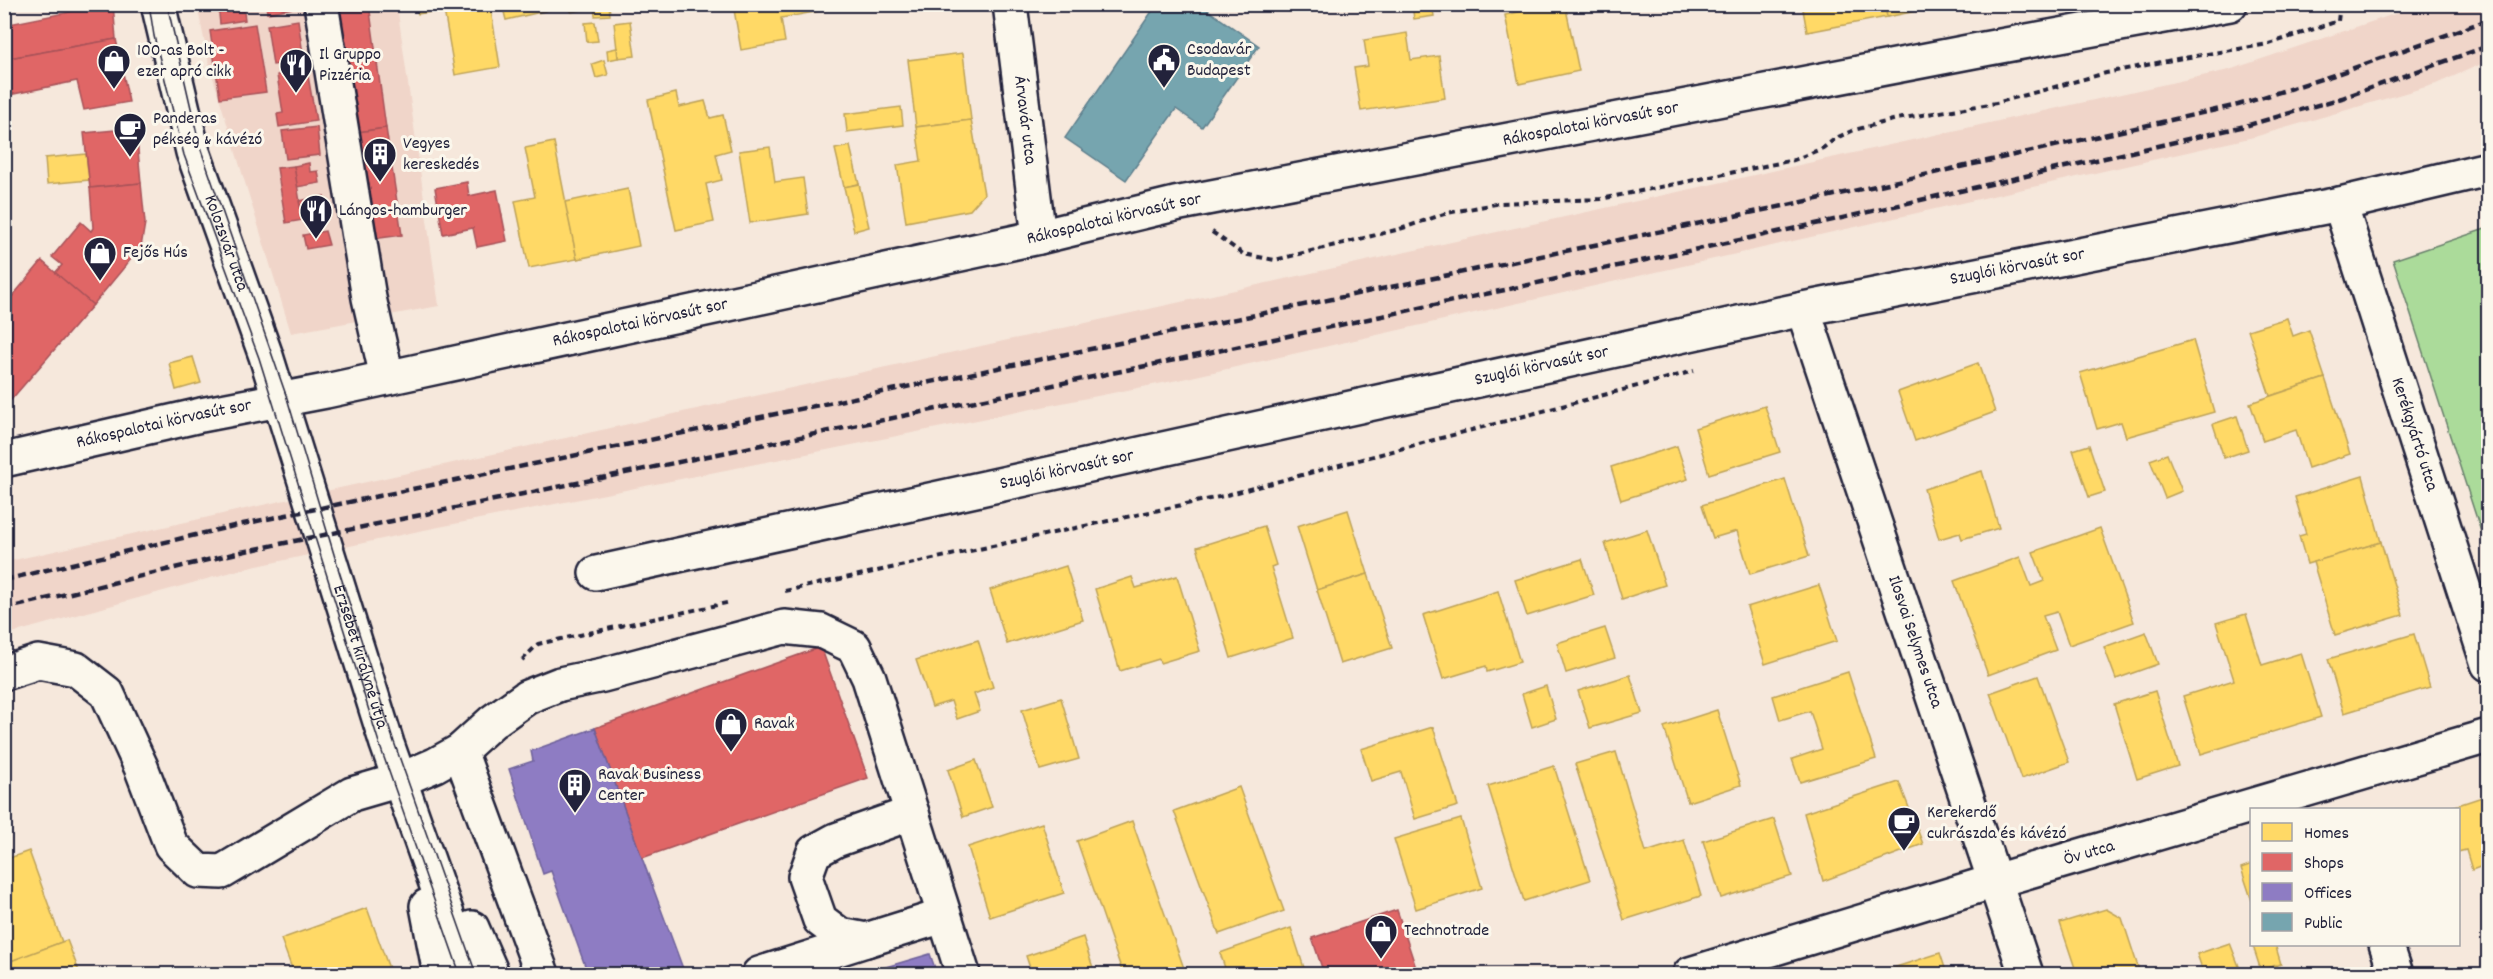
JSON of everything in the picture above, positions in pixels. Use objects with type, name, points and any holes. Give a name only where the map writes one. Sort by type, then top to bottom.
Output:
[{"type":"street","name":"Kolozsvár utca","points":[[158,4],[193,152],[266,356],[304,480]]},
{"type":"street","points":[[321,4],[369,298],[387,377]]},
{"type":"street","name":"Árvavár utca","points":[[1010,4],[1039,237]]},
{"type":"street","name":"Rákospalotai körvasút sor","points":[[4,460],[1039,237],[1175,204],[2230,4]]},
{"type":"street","name":"Szuglói körvasút sor","points":[[596,573],[1803,309],[2340,204],[2488,169]]},
{"type":"street","name":"Kerékgyártó utca","points":[[2340,204],[2488,664]]},
{"type":"street","name":"Ilosvai Selymes utca","points":[[1803,309],[2026,975]]},
{"type":"street","name":"Erzsébet királyné útja","points":[[304,480],[399,780],[468,975]]},
{"type":"street","points":[[4,673],[38,662],[76,669],[107,693],[141,767],[171,845],[198,871],[222,872],[352,794],[399,780],[435,765],[460,751],[492,722],[527,697],[560,684],[603,675],[784,627],[821,631],[854,647],[869,678],[963,975]]},
{"type":"street","name":"Öv utca","points":[[2287,808],[2335,796],[2488,736]]},
{"type":"street","points":[[460,751],[542,975]]},
{"type":"street","points":[[866,940],[840,935],[820,920],[805,877],[814,852],[836,840],[912,813]]},
{"type":"street","name":"Öv utca","points":[[1690,975],[1995,881],[2250,817]]},
{"type":"street","name":"Erzsébet királyné útja","points":[[417,833],[431,933],[440,975]]},
{"type":"street","name":"Erzsébet királyné útja","points":[[417,833],[469,920],[492,975]]},
{"type":"street","points":[[759,975],[943,916]]},
{"type":"street","points":[[2386,946],[2396,975]]},
{"type":"path","points":[[1175,204],[1243,254],[1275,260],[1400,230],[1447,213],[1502,203],[1601,199],[1794,160],[1823,148],[1836,138],[1854,130],[1897,119],[1996,103],[2106,73],[2269,44],[2338,21],[2340,4]]},
{"type":"path","points":[[780,592],[1219,497],[1701,369]]},
{"type":"path","points":[[515,667],[538,644],[734,602]]},
{"type":"shaded area","points":[[197,5],[397,5],[439,306],[291,333],[210,68]]},
{"type":"shaded area","points":[[2421,5],[2488,5],[2488,61],[2436,84],[2254,137],[1178,380],[419,531],[239,570],[5,635],[5,562],[2229,70]]},
{"type":"green space","points":[[2488,228],[2488,553],[2393,260]]},
{"type":"building: Homes","points":[[416,4],[490,4],[500,67],[455,75],[444,10],[418,14]]},
{"type":"building: Homes","points":[[502,4],[567,4],[567,6],[506,20]]},
{"type":"building: Homes","points":[[569,4],[588,4],[588,9],[571,12]]},
{"type":"building: Homes","points":[[594,4],[609,4],[610,15],[595,16]]},
{"type":"building: Homes","points":[[733,4],[825,4],[826,10],[781,18],[785,42],[741,50]]},
{"type":"building: Homes","points":[[1412,4],[1432,4],[1434,16],[1414,19]]},
{"type":"building: Homes","points":[[1553,4],[1565,4],[1579,71],[1519,84],[1505,15]]},
{"type":"building: Homes","points":[[1802,4],[1885,4],[1887,17],[1807,32]]},
{"type":"building: Homes","points":[[1885,4],[1950,4],[1887,17]]},
{"type":"building: Homes","points":[[630,21],[635,56],[618,58],[614,23]]},
{"type":"building: Homes","points":[[595,22],[598,41],[587,42],[585,23]]},
{"type":"building: Homes","points":[[1407,33],[1411,60],[1439,56],[1445,98],[1361,111],[1354,68],[1368,66],[1364,40]]},
{"type":"building: Homes","points":[[617,48],[618,58],[608,60],[607,50]]},
{"type":"building: Homes","points":[[963,53],[971,120],[916,127],[908,60]]},
{"type":"building: Homes","points":[[604,60],[608,75],[596,78],[592,64]]},
{"type":"building: Homes","points":[[676,93],[679,107],[705,101],[710,118],[723,115],[731,150],[716,154],[722,180],[706,184],[714,222],[676,230],[648,100]]},
{"type":"building: Homes","points":[[901,107],[903,125],[847,132],[845,114]]},
{"type":"building: Homes","points":[[971,120],[984,194],[970,210],[906,222],[897,165],[921,161],[916,127]]},
{"type":"building: Homes","points":[[554,142],[577,259],[529,268],[515,201],[535,197],[525,148]]},
{"type":"building: Homes","points":[[850,146],[859,184],[844,187],[835,149]]},
{"type":"building: Homes","points":[[770,147],[775,182],[803,178],[808,214],[750,223],[739,151]]},
{"type":"building: Homes","points":[[86,154],[89,180],[47,184],[45,158]]},
{"type":"building: Homes","points":[[859,184],[869,227],[854,231],[844,187]]},
{"type":"building: Homes","points":[[628,189],[639,246],[577,259],[565,202]]},
{"type":"building: Homes","points":[[2287,318],[2293,336],[2309,330],[2325,378],[2270,396],[2248,330]]},
{"type":"building: Homes","points":[[2193,340],[2214,412],[2126,437],[2121,422],[2097,429],[2080,373]]},
{"type":"building: Homes","points":[[193,357],[201,383],[176,390],[169,363]]},
{"type":"building: Homes","points":[[1978,363],[1995,412],[1915,441],[1898,392]]},
{"type":"building: Homes","points":[[2325,378],[2350,454],[2308,468],[2296,430],[2263,441],[2250,403]]},
{"type":"building: Homes","points":[[1765,406],[1780,452],[1709,474],[1695,428]]},
{"type":"building: Homes","points":[[2237,416],[2248,450],[2224,458],[2213,424]]},
{"type":"building: Homes","points":[[2089,445],[2105,492],[2089,497],[2073,450]]},
{"type":"building: Homes","points":[[1677,446],[1688,479],[1621,500],[1611,467]]},
{"type":"building: Homes","points":[[2167,454],[2182,491],[2165,498],[2150,460]]},
{"type":"building: Homes","points":[[1982,471],[1999,528],[1962,539],[1960,533],[1939,539],[1924,489]]},
{"type":"building: Homes","points":[[2363,476],[2381,542],[2307,564],[2299,536],[2306,534],[2295,497]]},
{"type":"building: Homes","points":[[1785,479],[1809,556],[1750,574],[1737,531],[1713,538],[1702,505]]},
{"type":"building: Homes","points":[[1348,510],[1368,574],[1317,590],[1297,526]]},
{"type":"building: Homes","points":[[1264,526],[1276,565],[1271,567],[1293,638],[1231,658],[1197,547]]},
{"type":"building: Homes","points":[[2100,528],[2134,622],[2069,645],[2057,612],[2043,616],[2056,650],[1988,675],[1954,581],[2020,557],[2031,586],[2044,581],[2033,552]]},
{"type":"building: Homes","points":[[1647,530],[1665,585],[1622,599],[1605,543]]},
{"type":"building: Homes","points":[[2381,542],[2403,615],[2335,635],[2313,562]]},
{"type":"building: Homes","points":[[1582,559],[1594,595],[1527,616],[1515,580]]},
{"type":"building: Homes","points":[[1066,566],[1083,620],[1007,644],[990,590]]},
{"type":"building: Homes","points":[[1368,574],[1392,648],[1340,664],[1317,590]]},
{"type":"building: Homes","points":[[1177,576],[1200,651],[1160,663],[1159,659],[1120,671],[1095,589],[1132,577],[1136,588]]},
{"type":"building: Homes","points":[[1819,585],[1837,641],[1765,664],[1747,607]]},
{"type":"building: Homes","points":[[1498,591],[1520,662],[1487,672],[1486,666],[1443,679],[1423,615]]},
{"type":"building: Homes","points":[[2246,614],[2262,665],[2301,653],[2321,717],[2201,754],[2183,696],[2234,680],[2216,623]]},
{"type":"building: Homes","points":[[1605,628],[1615,658],[1566,673],[1557,643]]},
{"type":"building: Homes","points":[[2146,632],[2158,664],[2116,679],[2104,647]]},
{"type":"building: Homes","points":[[2414,634],[2430,687],[2344,713],[2328,659]]},
{"type":"building: Homes","points":[[978,640],[993,687],[974,694],[980,711],[957,719],[951,701],[932,707],[916,660]]},
{"type":"building: Homes","points":[[1848,672],[1876,759],[1800,782],[1792,759],[1822,749],[1810,711],[1780,720],[1773,696]]},
{"type":"building: Homes","points":[[1630,675],[1642,713],[1590,728],[1578,691]]},
{"type":"building: Homes","points":[[2038,676],[2069,762],[2021,779],[1990,693]]},
{"type":"building: Homes","points":[[1546,686],[1556,719],[1532,727],[1522,694]]},
{"type":"building: Homes","points":[[2155,691],[2178,766],[2137,779],[2114,704]]},
{"type":"building: Homes","points":[[1061,698],[1079,759],[1040,770],[1022,710]]},
{"type":"building: Homes","points":[[1717,710],[1741,785],[1688,802],[1664,727]]},
{"type":"building: Homes","points":[[1433,727],[1458,806],[1415,819],[1401,772],[1371,781],[1361,749]]},
{"type":"building: Homes","points":[[1616,752],[1646,852],[1684,840],[1701,896],[1624,920],[1575,764]]},
{"type":"building: Homes","points":[[976,760],[992,807],[963,817],[948,770]]},
{"type":"building: Homes","points":[[1554,766],[1590,880],[1524,901],[1488,786]]},
{"type":"building: Homes","points":[[1899,782],[1923,844],[1823,881],[1804,813]]},
{"type":"building: Homes","points":[[1239,787],[1284,911],[1219,934],[1174,811]]},
{"type":"building: Homes","points":[[2488,795],[2488,864],[2472,870],[2466,850],[2460,852],[2460,808],[2449,808]]},
{"type":"building: Homes","points":[[1461,819],[1482,888],[1416,909],[1394,839]]},
{"type":"building: Homes","points":[[1774,819],[1792,876],[1721,898],[1703,841]]},
{"type":"building: Homes","points":[[1132,821],[1186,974],[1123,974],[1077,841]]},
{"type":"building: Homes","points":[[1042,823],[1064,893],[990,917],[968,847]]},
{"type":"building: Homes","points":[[29,851],[62,942],[4,964],[4,860]]},
{"type":"building: Homes","points":[[2250,865],[2250,895],[2241,868]]},
{"type":"building: Homes","points":[[367,908],[391,974],[294,974],[281,939]]},
{"type":"building: Homes","points":[[2106,909],[2122,918],[2140,973],[2077,974],[2060,923]]},
{"type":"building: Homes","points":[[1291,928],[1306,974],[1227,974],[1220,953]]},
{"type":"building: Homes","points":[[1083,937],[1095,974],[1032,974],[1026,956]]},
{"type":"building: Homes","points":[[67,940],[80,974],[12,974],[8,962]]},
{"type":"building: Homes","points":[[2230,943],[2242,974],[2204,974],[2197,954]]},
{"type":"building: Homes","points":[[2253,946],[2276,946],[2281,964],[2261,971]]},
{"type":"building: Homes","points":[[1940,953],[1947,974],[1874,974]]},
{"type":"building: Homes","points":[[2276,965],[2279,974],[2262,974],[2261,971]]},
{"type":"building: Shops","points":[[69,4],[113,4],[116,39],[4,59],[4,25],[70,12]]},
{"type":"building: Shops","points":[[218,4],[243,4],[245,20],[220,24]]},
{"type":"building: Shops","points":[[266,4],[298,4],[298,7],[267,13]]},
{"type":"building: Shops","points":[[339,4],[369,4],[386,128],[358,132]]},
{"type":"building: Shops","points":[[298,20],[304,61],[273,65],[267,25]]},
{"type":"building: Shops","points":[[255,24],[266,92],[220,98],[210,31]]},
{"type":"building: Shops","points":[[116,39],[129,102],[84,110],[77,81],[4,96],[4,59]]},
{"type":"building: Shops","name":"Il Gruppo Pizzéria","points":[[307,70],[316,121],[279,127],[277,114],[283,113],[277,75]]},
{"type":"building: Shops","points":[[317,127],[320,155],[286,159],[282,131]]},
{"type":"building: Shops","points":[[136,128],[141,183],[90,188],[84,133]]},
{"type":"building: Shops","name":"Vegyes kereskedés","points":[[386,128],[402,235],[373,239],[358,132]]},
{"type":"building: Shops","points":[[309,163],[310,172],[318,171],[320,183],[297,187],[294,166]]},
{"type":"building: Shops","points":[[294,166],[303,220],[286,223],[277,168]]},
{"type":"building: Shops","points":[[467,182],[469,196],[497,190],[507,241],[477,247],[473,228],[443,234],[435,188]]},
{"type":"building: Shops","points":[[141,183],[145,223],[141,247],[93,305],[55,273],[62,265],[52,257],[81,222],[91,231],[93,228],[90,188]]},
{"type":"building: Shops","points":[[324,196],[327,216],[303,220],[299,201]]},
{"type":"building: Shops","name":"Lángos-hamburger","points":[[325,231],[329,245],[306,249],[303,235]]},
{"type":"building: Shops","points":[[42,261],[93,305],[4,408],[4,306]]},
{"type":"building: Shops","name":"Ravak","points":[[821,647],[868,778],[642,858],[595,728]]},
{"type":"building: Shops","points":[[1397,910],[1418,974],[1324,974],[1312,938]]},
{"type":"building: Offices","name":"Ravak Business Center","points":[[595,728],[685,974],[588,974],[551,871],[543,874],[509,769],[533,761],[531,751]]},
{"type":"building: Offices","points":[[930,954],[937,974],[862,974]]},
{"type":"building: Public","name":"Csodavár Budapest","points":[[1157,4],[1199,4],[1259,46],[1202,127],[1176,109],[1126,180],[1065,138]]},
{"type":"tram line","points":[[149,4],[154,36],[184,155],[259,358],[380,746],[460,974]]},
{"type":"tram line","points":[[167,4],[200,147],[287,398],[394,742],[476,974]]},
{"type":"railway","points":[[4,580],[238,525],[1817,199],[2238,105],[2334,75],[2488,20]]},
{"type":"railway","points":[[4,609],[241,552],[1175,360],[1820,223],[2245,126],[2342,98],[2488,46]]},
{"type":"place","name":"Csodavár Budapest","points":[[1164,89]]},
{"type":"place","name":"100-as Bolt - ezer apró cikk","points":[[114,90]]},
{"type":"place","name":"Il Gruppo Pizzéria","points":[[296,94]]},
{"type":"place","name":"Panderas pékség & kávézó","points":[[130,158]]},
{"type":"place","name":"Vegyes kereskedés","points":[[380,183]]},
{"type":"place","name":"Lángos-hamburger","points":[[316,240]]},
{"type":"place","name":"Fejős Hús","points":[[100,282]]},
{"type":"place","name":"Ravak","points":[[731,753]]},
{"type":"place","name":"Ravak Business Center","points":[[575,814]]},
{"type":"place","name":"Kerekerdő cukrászda és kávézó","points":[[1904,852]]},
{"type":"place","name":"Technotrade","points":[[1381,960]]}]
